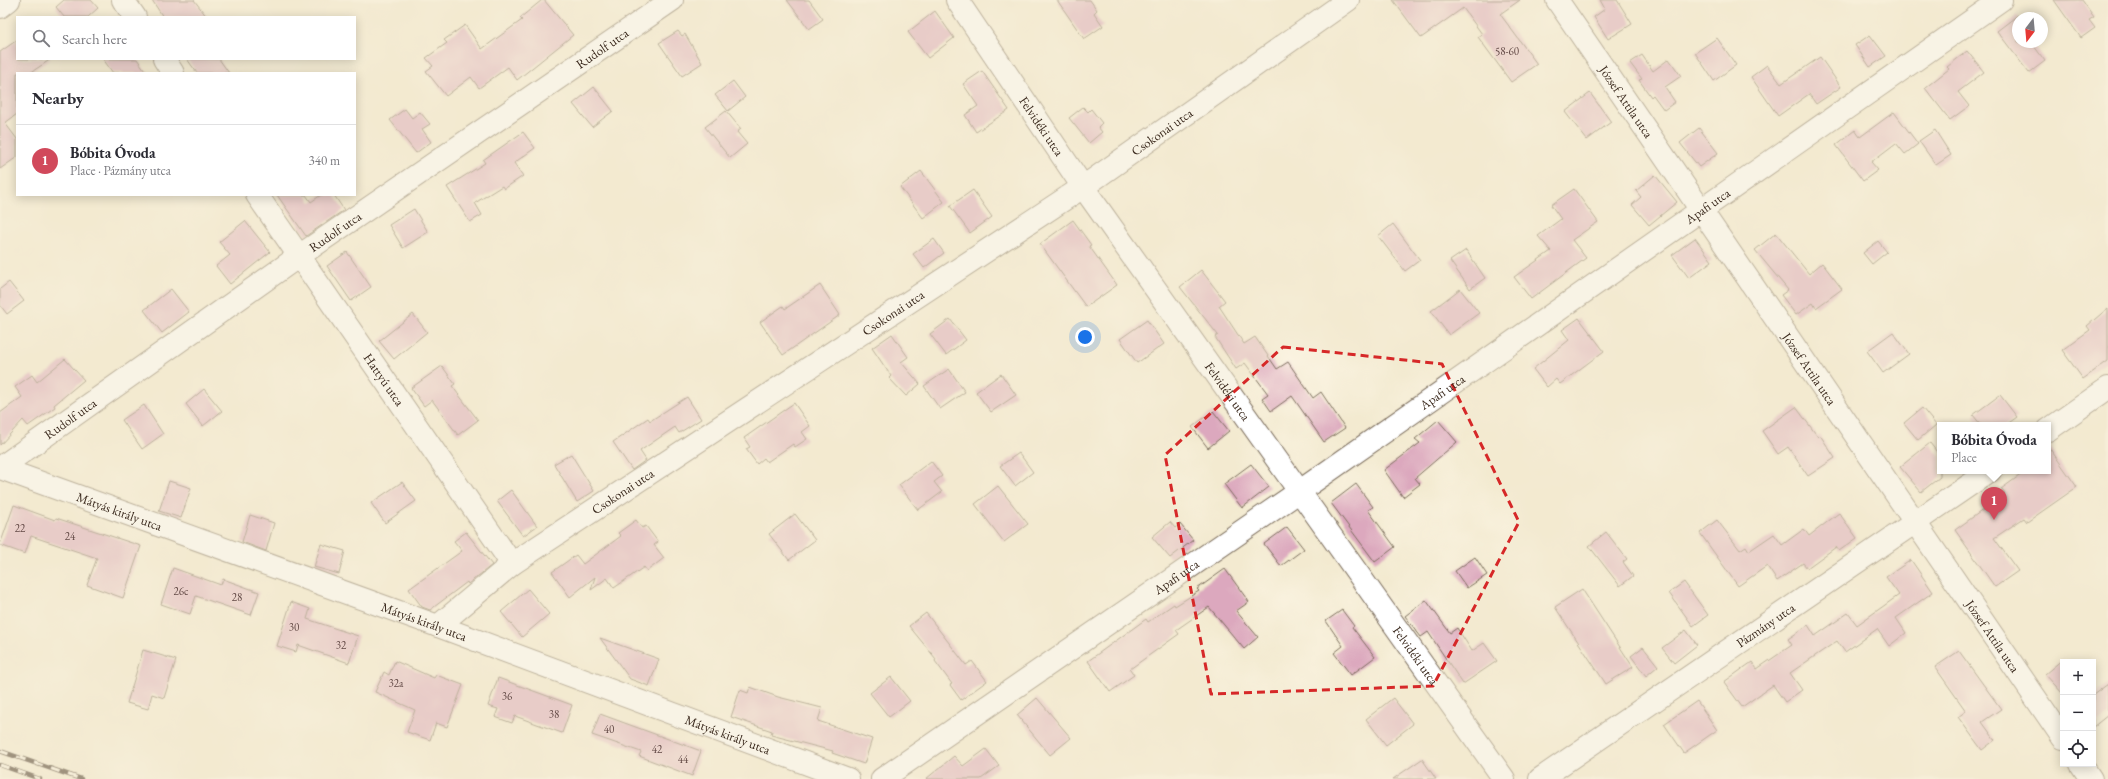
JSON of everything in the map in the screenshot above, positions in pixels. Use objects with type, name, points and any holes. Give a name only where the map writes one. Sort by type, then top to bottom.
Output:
[{"type":"street","points":[[0,7],[9,0]]},
{"type":"street","points":[[123,0],[134,16]]},
{"type":"street","name":"Rudolf utca","points":[[0,468],[299,256],[672,0]]},
{"type":"street","name":"Felvidéki utca","points":[[957,0],[1083,187],[1504,779]]},
{"type":"street","name":"Csokonai utca","points":[[438,626],[512,564],[1083,187],[1348,0]]},
{"type":"street","name":"József Attila utca","points":[[1557,0],[1914,524],[2060,734]]},
{"type":"street","name":"Apafi utca","points":[[882,779],[1300,492],[2000,0]]},
{"type":"street","points":[[165,60],[172,72]]},
{"type":"street","name":"Hattyú utca","points":[[258,196],[512,564]]},
{"type":"street","points":[[2051,428],[2108,388]]},
{"type":"street","name":"Mátyás király utca","points":[[0,468],[438,626],[848,779]]},
{"type":"street","name":"Pázmány utca","points":[[1540,779],[1986,474]]},
{"type":"street","points":[[2083,767],[2091,779]]},
{"type":"highlighted area","points":[[1283,347],[1442,364],[1519,522],[1433,686],[1211,694],[1165,455]]},
{"type":"building","points":[[64,0],[91,0],[98,8],[89,16],[63,16],[56,7]]},
{"type":"building","points":[[152,0],[194,0],[206,16],[162,16]]},
{"type":"building","points":[[544,0],[573,35],[517,80],[508,67],[479,88],[471,77],[446,96],[426,71],[433,66],[426,58],[447,43],[444,40],[465,25],[482,49],[522,20],[520,18]]},
{"type":"building","points":[[787,0],[809,0],[823,19],[809,29]]},
{"type":"building","points":[[1057,0],[1090,0],[1097,10],[1094,13],[1103,26],[1084,39]]},
{"type":"building","points":[[1393,0],[1520,0],[1500,14],[1537,64],[1511,82],[1478,37],[1482,34],[1463,8],[1421,38]]},
{"type":"building","points":[[1600,0],[1617,0],[1632,24],[1608,39],[1594,17],[1605,9]]},
{"type":"building","points":[[2054,0],[2082,0],[2094,17],[2089,20],[2095,28],[2081,38]]},
{"type":"building","points":[[935,11],[954,38],[928,58],[908,32]]},
{"type":"building","points":[[2012,20],[2012,48],[2035,48],[2045,61],[2029,73],[1997,31]]},
{"type":"building","points":[[678,31],[682,36],[685,34],[702,63],[682,76],[659,43]]},
{"type":"building","points":[[1870,35],[1886,56],[1870,67],[1855,45]]},
{"type":"building","points":[[1717,38],[1736,65],[1714,81],[1695,53]]},
{"type":"building","points":[[16,41],[16,60],[50,60],[32,72],[16,72],[16,115],[5,123],[16,138],[16,158],[0,169],[0,52]]},
{"type":"building","points":[[1967,51],[1984,72],[1958,92],[1969,106],[1950,120],[1925,88],[1949,69],[1947,67]]},
{"type":"building","points":[[1642,55],[1653,71],[1669,59],[1681,76],[1665,87],[1675,102],[1664,110],[1653,95],[1651,97],[1639,80],[1642,79],[1630,63]]},
{"type":"building","points":[[1820,57],[1841,87],[1816,104],[1809,94],[1778,116],[1751,77],[1767,65],[1781,84]]},
{"type":"building","points":[[104,60],[138,60],[146,72],[112,72]]},
{"type":"building","points":[[188,60],[220,60],[228,72],[196,72]]},
{"type":"building","points":[[982,71],[1009,110],[976,132],[965,115],[978,106],[963,84]]},
{"type":"building","points":[[733,81],[745,97],[728,111],[715,95]]},
{"type":"building","points":[[594,87],[613,111],[592,127],[573,104]]},
{"type":"building","points":[[1590,93],[1611,122],[1587,140],[1565,112]]},
{"type":"building","points":[[1083,107],[1088,112],[1091,109],[1102,123],[1098,127],[1102,132],[1089,143],[1069,118]]},
{"type":"building","points":[[405,109],[412,118],[420,112],[430,124],[422,129],[431,142],[416,153],[390,120]]},
{"type":"building","points":[[726,111],[741,129],[737,132],[747,144],[730,158],[705,127]]},
{"type":"building","points":[[1894,112],[1918,144],[1905,154],[1896,143],[1871,162],[1878,170],[1863,181],[1836,145],[1855,130],[1860,137]]},
{"type":"building","points":[[1699,128],[1718,153],[1699,167],[1680,143]]},
{"type":"building","points":[[1935,130],[1951,155],[1936,165],[1919,141]]},
{"type":"building","points":[[523,132],[535,148],[514,163],[523,176],[504,189],[502,186],[475,203],[482,215],[470,222],[447,187],[485,163],[483,160]]},
{"type":"building","points":[[921,171],[944,202],[923,218],[900,187]]},
{"type":"building","points":[[1655,175],[1677,202],[1649,225],[1632,205],[1641,197],[1636,191]]},
{"type":"building","points":[[1574,189],[1598,222],[1572,240],[1586,258],[1531,299],[1514,277],[1551,251],[1538,236],[1561,219],[1551,205]]},
{"type":"building","points":[[973,190],[992,217],[970,233],[950,206]]},
{"type":"building","points":[[278,196],[307,196],[311,202],[320,196],[335,196],[344,210],[306,236]]},
{"type":"building","points":[[414,209],[428,232],[403,248],[389,225]]},
{"type":"building","points":[[1073,220],[1091,245],[1089,246],[1117,285],[1086,307],[1040,244]]},
{"type":"building","points":[[245,221],[270,252],[230,284],[216,266],[230,255],[219,242]]},
{"type":"building","points":[[1393,224],[1420,260],[1405,271],[1378,236]]},
{"type":"building","points":[[1776,233],[1809,274],[1822,263],[1842,289],[1816,308],[1813,303],[1796,315],[1781,295],[1788,290],[1755,250]]},
{"type":"building","points":[[1695,238],[1712,261],[1689,278],[1672,255]]},
{"type":"building","points":[[934,239],[944,253],[924,268],[913,254]]},
{"type":"building","points":[[1878,241],[1887,252],[1872,264],[1863,253]]},
{"type":"building","points":[[1466,250],[1485,278],[1470,289],[1450,261]]},
{"type":"building","points":[[347,252],[371,287],[351,301],[327,266]]},
{"type":"building","points":[[1201,270],[1225,301],[1219,306],[1244,344],[1255,337],[1277,369],[1288,362],[1313,398],[1321,392],[1345,428],[1324,442],[1292,396],[1271,411],[1262,398],[1268,394],[1245,363],[1236,369],[1215,337],[1218,335],[1180,287]]},
{"type":"building","points":[[9,282],[24,301],[7,314],[0,305],[0,289]]},
{"type":"building","points":[[820,285],[840,315],[783,355],[760,322],[783,306],[785,309]]},
{"type":"building","points":[[171,289],[189,312],[162,333],[144,310]]},
{"type":"building","points":[[1460,289],[1479,313],[1449,335],[1431,311]]},
{"type":"building","points":[[2108,308],[2108,361],[2083,379],[2062,350],[2090,330],[2087,326]]},
{"type":"building","points":[[413,314],[427,332],[394,359],[379,341]]},
{"type":"building","points":[[1579,318],[1604,351],[1560,384],[1556,379],[1547,387],[1533,369],[1569,340],[1562,330]]},
{"type":"building","points":[[950,319],[966,340],[946,355],[930,334]]},
{"type":"building","points":[[1147,320],[1164,344],[1137,363],[1120,339]]},
{"type":"building","points":[[1893,332],[1909,354],[1883,373],[1867,351]]},
{"type":"building","points":[[892,334],[908,357],[901,362],[920,384],[906,396],[889,378],[891,376],[872,348]]},
{"type":"building","points":[[65,359],[84,380],[54,405],[55,407],[28,426],[23,420],[0,445],[0,413],[22,397],[15,387],[32,375],[37,382]]},
{"type":"building","points":[[442,366],[455,384],[452,386],[478,420],[458,435],[432,400],[424,406],[411,388]]},
{"type":"building","points":[[949,369],[965,392],[940,409],[924,386]]},
{"type":"building","points":[[1001,374],[1016,395],[991,412],[976,392]]},
{"type":"building","points":[[204,389],[222,411],[203,426],[186,404]]},
{"type":"building","points":[[2000,395],[2017,417],[2010,422],[1979,422],[1973,415]]},
{"type":"building","points":[[687,397],[701,419],[679,433],[675,427],[640,451],[646,460],[632,470],[613,442],[648,418],[650,421]]},
{"type":"building","points":[[794,403],[810,426],[802,432],[807,439],[795,447],[793,444],[767,462],[764,458],[757,464],[746,449],[750,447],[744,438]]},
{"type":"building","points":[[144,405],[163,434],[142,449],[122,420]]},
{"type":"building","points":[[1796,407],[1818,437],[1820,435],[1835,458],[1808,476],[1788,447],[1778,454],[1762,431]]},
{"type":"building","points":[[1922,408],[1936,425],[1918,440],[1904,423]]},
{"type":"building","points":[[1213,411],[1229,431],[1208,448],[1192,427]]},
{"type":"building","points":[[1438,420],[1457,442],[1415,478],[1420,484],[1403,497],[1384,470],[1420,443],[1415,439]]},
{"type":"building","points":[[1930,443],[1937,452],[1937,474],[1940,474],[1940,477],[1921,492],[1900,467]]},
{"type":"building","points":[[2051,450],[2077,487],[2027,522],[2024,518],[1994,538],[2018,571],[1995,587],[1955,530],[2005,494],[2001,489],[2022,474],[2051,474]]},
{"type":"building","points":[[1019,453],[1033,472],[1015,486],[1000,466]]},
{"type":"building","points":[[571,454],[594,491],[577,502],[554,464]]},
{"type":"building","points":[[931,461],[942,476],[934,482],[942,492],[918,510],[899,485]]},
{"type":"building","points":[[1251,464],[1269,487],[1242,508],[1224,484]]},
{"type":"building","points":[[169,481],[191,488],[181,518],[159,511]]},
{"type":"building","points":[[402,482],[416,501],[385,523],[371,503]]},
{"type":"building","points":[[1356,484],[1373,507],[1368,510],[1395,547],[1375,562],[1331,503]]},
{"type":"building","points":[[998,486],[1028,524],[1004,542],[975,504]]},
{"type":"building","points":[[511,490],[537,526],[523,536],[497,501]]},
{"type":"building","points":[[14,505],[55,520],[56,518],[141,546],[123,598],[87,585],[97,558],[31,536],[25,554],[0,545]]},
{"type":"building","points":[[1839,513],[1857,538],[1839,551],[1836,547],[1807,568],[1803,563],[1777,581],[1767,566],[1738,586],[1700,533],[1717,520],[1740,550],[1746,546],[1749,551],[1774,534],[1782,545],[1804,529],[1809,536]]},
{"type":"building","points":[[795,514],[815,540],[789,560],[769,534]]},
{"type":"building","points":[[250,515],[274,523],[266,551],[242,542]]},
{"type":"building","points":[[636,520],[642,528],[646,526],[658,542],[654,545],[664,558],[647,571],[644,567],[614,588],[607,578],[591,590],[595,577],[570,597],[552,572],[576,555],[583,564],[621,536],[618,533]]},
{"type":"building","points":[[1170,522],[1175,528],[1180,524],[1193,540],[1170,558],[1152,537]]},
{"type":"building","points":[[1287,527],[1304,549],[1281,566],[1264,544]]},
{"type":"building","points":[[466,532],[492,565],[468,584],[467,582],[430,610],[422,607],[409,589],[462,551],[454,541]]},
{"type":"building","points":[[1606,532],[1627,559],[1623,562],[1633,576],[1620,586],[1589,546]]},
{"type":"building","points":[[321,544],[345,551],[339,574],[314,567]]},
{"type":"building","points":[[1475,557],[1487,575],[1467,588],[1455,571]]},
{"type":"building","points":[[1911,560],[1933,592],[1896,618],[1906,633],[1889,646],[1877,629],[1845,652],[1837,641],[1790,673],[1802,690],[1785,702],[1773,685],[1742,707],[1724,682],[1752,662],[1757,669],[1792,645],[1788,639],[1808,625],[1815,636],[1848,613],[1857,625],[1899,595],[1886,577]]},
{"type":"building","points":[[173,568],[221,585],[223,579],[259,592],[251,615],[196,596],[190,614],[161,604]]},
{"type":"building","points":[[1225,569],[1249,602],[1236,611],[1258,637],[1244,649],[1209,607],[1176,630],[1179,634],[1130,669],[1134,675],[1110,692],[1088,661],[1146,619],[1148,622],[1174,604],[1175,606],[1199,591],[1197,589]]},
{"type":"building","points":[[1684,582],[1708,615],[1693,626],[1669,593]]},
{"type":"building","points":[[528,589],[549,614],[522,637],[501,612]]},
{"type":"building","points":[[1582,589],[1633,667],[1606,684],[1555,607]]},
{"type":"building","points":[[1426,600],[1450,633],[1457,628],[1472,651],[1484,643],[1497,661],[1463,684],[1428,632],[1421,637],[1405,616]]},
{"type":"building","points":[[291,602],[310,609],[307,619],[358,636],[349,663],[298,645],[296,652],[277,646]]},
{"type":"building","points":[[1342,610],[1354,626],[1352,627],[1375,657],[1351,675],[1334,653],[1343,646],[1326,621]]},
{"type":"building","points":[[926,613],[966,665],[972,661],[987,681],[961,700],[950,685],[952,684],[935,661],[936,659],[909,626]]},
{"type":"building","points":[[1686,630],[1697,645],[1674,663],[1662,648]]},
{"type":"building","points":[[600,638],[659,659],[649,686],[630,679]]},
{"type":"building","points":[[1643,647],[1658,666],[1646,676],[1631,656]]},
{"type":"building","points":[[143,650],[176,660],[164,698],[152,694],[148,709],[127,703]]},
{"type":"building","points":[[1959,651],[2001,709],[1982,722],[1995,740],[1982,750],[1958,717],[1966,711],[1935,667]]},
{"type":"building","points":[[395,661],[434,678],[436,675],[463,685],[447,727],[436,723],[430,740],[407,732],[415,710],[375,692],[384,672],[389,675]]},
{"type":"building","points":[[2060,662],[2060,691],[2045,674]]},
{"type":"building","points":[[891,677],[910,701],[889,717],[870,693]]},
{"type":"building","points":[[498,678],[572,705],[562,733],[515,716],[512,723],[495,717],[498,709],[488,706]]},
{"type":"building","points":[[2108,684],[2108,715],[2096,725],[2096,695],[2096,693]]},
{"type":"building","points":[[750,687],[778,697],[822,708],[818,721],[872,739],[864,764],[832,753],[833,751],[771,735],[772,731],[731,717],[740,690],[748,693]]},
{"type":"building","points":[[1037,698],[1071,738],[1050,755],[1017,715]]},
{"type":"building","points":[[1393,698],[1413,724],[1386,745],[1366,719]]},
{"type":"building","points":[[1697,701],[1717,730],[1684,753],[1664,724]]},
{"type":"building","points":[[600,714],[701,751],[692,776],[639,756],[641,752],[592,735]]},
{"type":"building","points":[[986,749],[999,766],[981,779],[926,779],[954,756],[963,766]]},
{"type":"building","points":[[1422,759],[1436,779],[1393,779]]},
{"type":"railway","points":[[0,751],[81,779]]},
{"type":"railway","points":[[0,765],[40,779]]},
{"type":"place","name":"Bóbita Óvoda","points":[[1994,520]]}]
